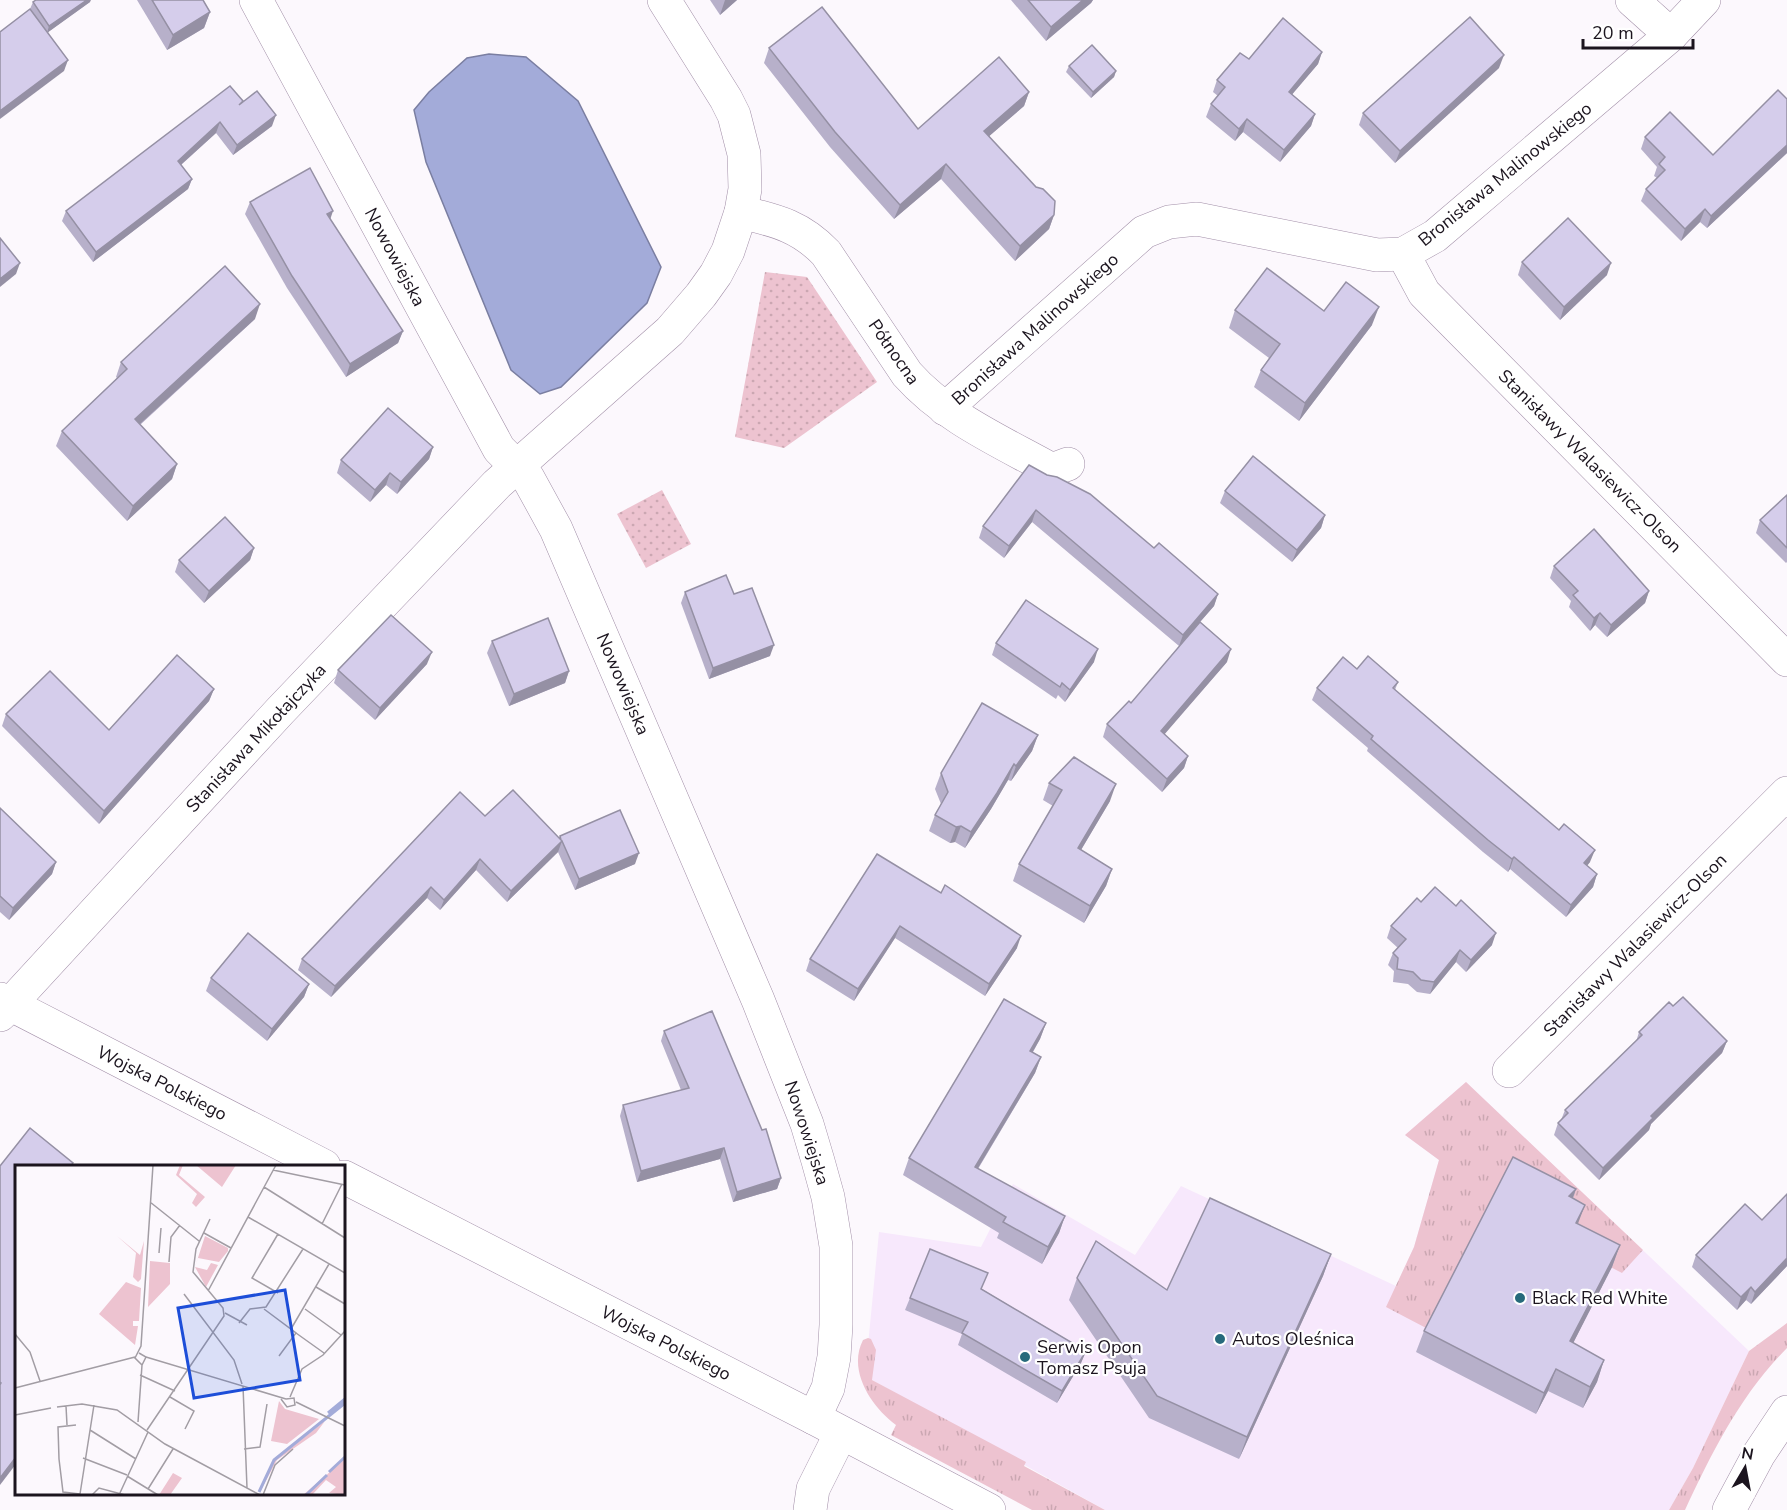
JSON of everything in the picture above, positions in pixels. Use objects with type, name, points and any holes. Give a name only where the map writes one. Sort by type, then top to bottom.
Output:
[{"type":"street","name":"Nowowiejska","points":[[256,0],[499,449],[528,478],[556,529],[758,1000],[807,1124],[828,1197],[837,1246],[836,1325],[834,1356],[828,1388],[828,1425],[810,1510]]},
{"type":"street","points":[[516,466],[670,331],[716,274],[728,251],[741,212],[746,172],[744,154],[734,116],[718,84],[664,0]]},
{"type":"street","points":[[1632,0],[1671,35]]},
{"type":"street","name":"Bronisława Malinowskiego","points":[[945,409],[1144,231],[1169,222],[1197,219],[1377,255],[1403,254],[1435,236],[1671,35],[1704,0]]},
{"type":"street","name":"Północna","points":[[741,212],[793,226],[812,238],[826,253],[907,374],[921,390],[945,409],[1052,470],[1068,465]]},
{"type":"street","name":"Stanisławy Walasiewicz-Olson","points":[[1403,254],[1424,293],[1787,659]]},
{"type":"street","name":"Stanisława Mikołajczyka","points":[[3,1006],[497,483],[516,466]]},
{"type":"street","name":"Stanisławy Walasiewicz-Olson","points":[[1509,1071],[1787,793]]},
{"type":"street","name":"Wojska Polskiego","points":[[3,1006],[320,1165]]},
{"type":"street","name":"Wojska Polskiego","points":[[345,1178],[989,1510]]},
{"type":"street","points":[[1729,1510],[1759,1454],[1787,1412]]},
{"type":"shaded area","points":[[1466,1082],[1749,1351],[1693,1468],[1669,1510],[1105,1510],[865,1376],[879,1232],[981,1247],[1013,1184],[1135,1255],[1181,1186],[1396,1286],[1414,1247],[1439,1160],[1405,1135]]},
{"type":"green space","points":[[765,272],[807,277],[877,382],[784,448],[735,437]]},
{"type":"green space","points":[[662,490],[691,544],[646,568],[617,514]]},
{"type":"green space","points":[[1466,1082],[1643,1250],[1622,1273],[1568,1245],[1428,1329],[1386,1307],[1414,1247],[1439,1160],[1405,1135]]},
{"type":"green space","points":[[1787,1323],[1787,1348],[1755,1385],[1729,1424],[1685,1510],[1669,1510],[1693,1468],[1749,1351]]},
{"type":"green space","points":[[871,1339],[876,1350],[872,1380],[1026,1462],[1024,1466],[1105,1510],[1032,1510],[891,1435],[896,1425],[878,1408],[864,1387],[860,1376],[859,1352],[863,1340]]},
{"type":"water","points":[[489,54],[526,57],[578,101],[661,267],[647,303],[561,387],[540,394],[511,370],[426,162],[414,110],[429,92],[467,58]]},
{"type":"building","points":[[36,0],[87,0],[49,26],[33,2]]},
{"type":"building","points":[[152,0],[203,0],[210,12],[173,35]]},
{"type":"building","points":[[1028,0],[1083,0],[1051,27]]},
{"type":"building","points":[[822,7],[918,129],[999,57],[1029,92],[984,131],[1036,187],[1043,189],[1055,201],[1054,215],[1020,246],[946,164],[900,205],[835,132],[769,48]]},
{"type":"building","points":[[30,9],[68,60],[0,111],[0,32]]},
{"type":"building","points":[[1470,17],[1504,55],[1400,151],[1363,113]]},
{"type":"building","points":[[1283,18],[1322,52],[1289,92],[1315,114],[1284,150],[1247,119],[1239,129],[1211,104],[1225,87],[1217,80],[1240,53],[1249,59]]},
{"type":"building","points":[[1092,45],[1116,71],[1093,92],[1069,66]]},
{"type":"building","points":[[230,86],[243,101],[239,105],[257,91],[276,115],[237,145],[220,122],[178,161],[192,179],[96,252],[66,211]]},
{"type":"building","points":[[1778,90],[1787,99],[1787,145],[1711,216],[1705,209],[1685,229],[1646,189],[1665,170],[1659,164],[1665,157],[1645,137],[1670,112],[1713,155]]},
{"type":"building","points":[[310,168],[333,211],[327,214],[403,331],[350,364],[292,276],[250,202]]},
{"type":"building","points":[[1568,218],[1611,263],[1564,307],[1522,262]]},
{"type":"building","points":[[0,238],[20,263],[0,279]]},
{"type":"building","points":[[225,266],[260,304],[135,419],[177,464],[133,506],[62,431],[127,369],[121,362]]},
{"type":"building","points":[[1267,268],[1324,311],[1346,282],[1379,307],[1305,403],[1261,370],[1280,344],[1235,310]]},
{"type":"building","points":[[388,408],[433,447],[401,482],[390,473],[375,490],[341,460]]},
{"type":"building","points":[[1253,456],[1325,515],[1297,550],[1225,491]]},
{"type":"building","points":[[1029,465],[1090,494],[1154,548],[1159,543],[1218,594],[1183,635],[1036,510],[1009,546],[983,526]]},
{"type":"building","points":[[1787,495],[1787,548],[1760,520]]},
{"type":"building","points":[[225,517],[254,548],[209,591],[179,560]]},
{"type":"building","points":[[1594,529],[1649,591],[1611,625],[1600,613],[1594,618],[1573,595],[1578,591],[1554,566]]},
{"type":"building","points":[[726,575],[734,594],[752,588],[774,645],[713,668],[685,592]]},
{"type":"building","points":[[1026,600],[1098,649],[1070,690],[1062,683],[1060,687],[996,643]]},
{"type":"building","points":[[391,615],[432,652],[380,708],[338,670]]},
{"type":"building","points":[[548,618],[569,671],[514,694],[492,641]]},
{"type":"building","points":[[1200,622],[1231,649],[1161,731],[1188,756],[1167,779],[1107,724],[1129,701],[1131,703]]},
{"type":"building","points":[[177,655],[214,689],[104,811],[6,714],[50,671],[109,730]]},
{"type":"building","points":[[1368,656],[1398,682],[1393,688],[1486,768],[1559,830],[1564,824],[1595,850],[1584,863],[1597,874],[1571,905],[1514,857],[1512,859],[1488,840],[1371,739],[1373,736],[1317,688],[1343,657],[1357,669]]},
{"type":"building","points":[[982,703],[1038,735],[1016,766],[1014,764],[971,832],[961,826],[956,827],[935,815],[948,792],[941,773]]},
{"type":"building","points":[[1074,757],[1116,784],[1078,848],[1112,869],[1090,906],[1019,864],[1062,790],[1049,783]]},
{"type":"building","points":[[513,790],[561,840],[560,836],[620,810],[639,853],[579,879],[562,841],[511,891],[480,859],[444,900],[431,887],[335,986],[302,959],[460,792],[485,816]]},
{"type":"building","points":[[0,808],[56,862],[13,908],[0,896]]},
{"type":"building","points":[[877,854],[941,893],[945,885],[1021,936],[989,984],[900,926],[858,989],[810,959]]},
{"type":"building","points":[[1435,887],[1456,906],[1461,900],[1496,933],[1471,960],[1460,950],[1434,982],[1421,980],[1413,972],[1397,969],[1398,958],[1393,953],[1406,939],[1391,926],[1417,898],[1421,902]]},
{"type":"building","points":[[248,933],[309,984],[272,1029],[211,978]]},
{"type":"building","points":[[1683,997],[1727,1041],[1651,1116],[1653,1118],[1603,1168],[1558,1123],[1568,1113],[1565,1110],[1642,1035],[1639,1032],[1669,1002],[1673,1006]]},
{"type":"building","points":[[1004,999],[1046,1023],[1030,1051],[1041,1057],[975,1167],[1065,1216],[1048,1247],[1003,1222],[1006,1217],[909,1158]]},
{"type":"building","points":[[712,1011],[762,1130],[766,1129],[781,1178],[737,1192],[724,1148],[641,1171],[623,1105],[689,1088],[664,1031]]},
{"type":"building","points":[[30,1128],[73,1163],[72,1165],[15,1165],[15,1458],[0,1478],[1,1383],[0,1166]]},
{"type":"building","name":"Black Red White","points":[[1513,1157],[1576,1189],[1569,1196],[1585,1205],[1576,1223],[1620,1245],[1570,1341],[1604,1360],[1590,1387],[1556,1369],[1544,1393],[1424,1331]]},
{"type":"building","points":[[1787,1194],[1787,1258],[1755,1292],[1751,1287],[1741,1297],[1696,1255],[1745,1204],[1762,1220]]},
{"type":"building","name":"Autos Oleśnica","points":[[1210,1198],[1331,1254],[1247,1437],[1157,1396],[1077,1278],[1096,1241],[1167,1290]]},
{"type":"building","points":[[930,1249],[988,1273],[981,1289],[1086,1351],[1062,1391],[962,1333],[968,1322],[910,1298]]},
{"type":"place","name":"Black Red White","points":[[1520,1298]]},
{"type":"place","name":"Autos Oleśnica","points":[[1220,1339]]},
{"type":"place","name":"Serwis Opon Tomasz Psuja","points":[[1025,1357]]}]
